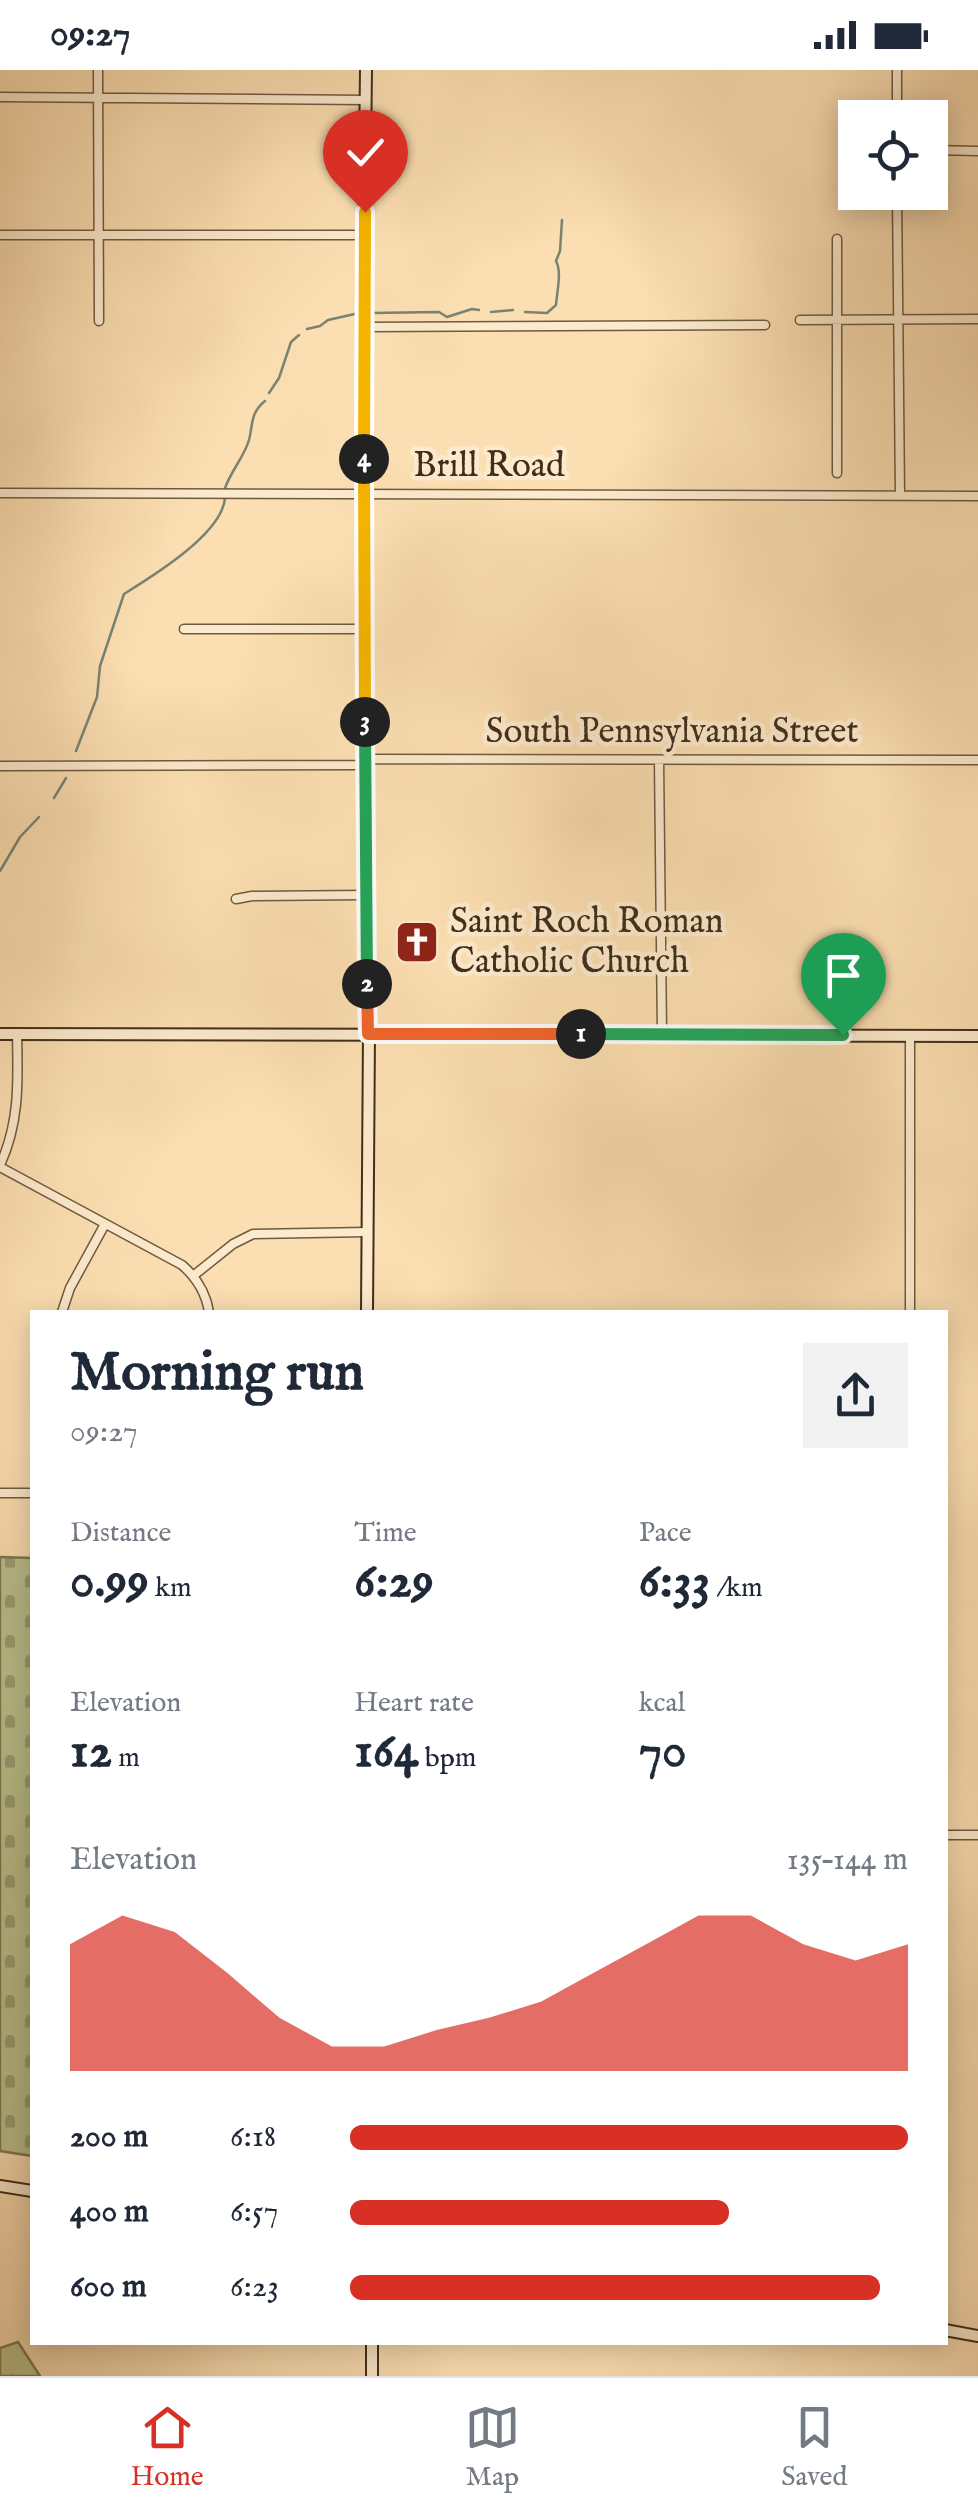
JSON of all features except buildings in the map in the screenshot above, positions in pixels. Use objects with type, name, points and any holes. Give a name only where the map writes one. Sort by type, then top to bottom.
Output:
[{"type":"street","points":[[98,70],[99,322]]},
{"type":"street","points":[[366,70],[367,1310]]},
{"type":"street","points":[[897,70],[897,100]]},
{"type":"street","points":[[0,97],[366,100]]},
{"type":"street","points":[[948,150],[978,150]]},
{"type":"street","points":[[898,210],[900,496]]},
{"type":"street","points":[[0,235],[364,235]]},
{"type":"street","points":[[837,239],[837,472]]},
{"type":"street","points":[[800,320],[978,318]]},
{"type":"street","points":[[364,327],[765,325]]},
{"type":"street","name":"Brill Road","points":[[0,494],[978,496]]},
{"type":"street","points":[[184,630],[365,629]]},
{"type":"street","points":[[659,760],[662,1034]]},
{"type":"street","name":"South Pennsylvania Street","points":[[0,766],[978,760]]},
{"type":"street","points":[[236,899],[366,895]]},
{"type":"street","points":[[0,1034],[978,1036]]},
{"type":"street","points":[[17,1034],[17,1108],[12,1136],[0,1166],[175,1261],[193,1276],[209,1310]]},
{"type":"street","points":[[910,1035],[910,1310]]},
{"type":"street","points":[[63,1310],[70,1288],[105,1224]]},
{"type":"street","points":[[193,1276],[233,1244],[254,1234],[367,1232]]},
{"type":"street","points":[[0,1493],[30,1493]]},
{"type":"street","points":[[948,1835],[978,1835]]},
{"type":"street","points":[[0,2186],[30,2190]]},
{"type":"street","points":[[948,2331],[978,2336]]},
{"type":"street","points":[[372,2345],[372,2376]]},
{"type":"green space","points":[[0,1557],[30,1558],[30,2156],[0,2151]]},
{"type":"green space","points":[[18,2342],[40,2376],[0,2376],[0,2348]]},
{"type":"waterway","points":[[525,312],[547,313],[556,305],[556,261],[562,220]]},
{"type":"waterway","points":[[371,313],[439,312],[447,317],[479,310]]},
{"type":"waterway","points":[[491,312],[513,310]]},
{"type":"waterway","points":[[307,329],[359,313]]},
{"type":"waterway","points":[[269,393],[279,378],[291,342],[299,335]]},
{"type":"waterway","points":[[225,488],[247,446],[254,415],[265,401]]},
{"type":"waterway","points":[[76,751],[97,697],[100,666],[124,594],[199,539],[221,512],[225,498]]},
{"type":"waterway","points":[[54,798],[66,778]]},
{"type":"waterway","points":[[0,871],[20,837],[39,817]]},
{"type":"place","name":"Saint Roch Roman Catholic Church","points":[[417,942]]},
{"type":"route","points":[[365,212],[368,1034],[843,1035]]}]
